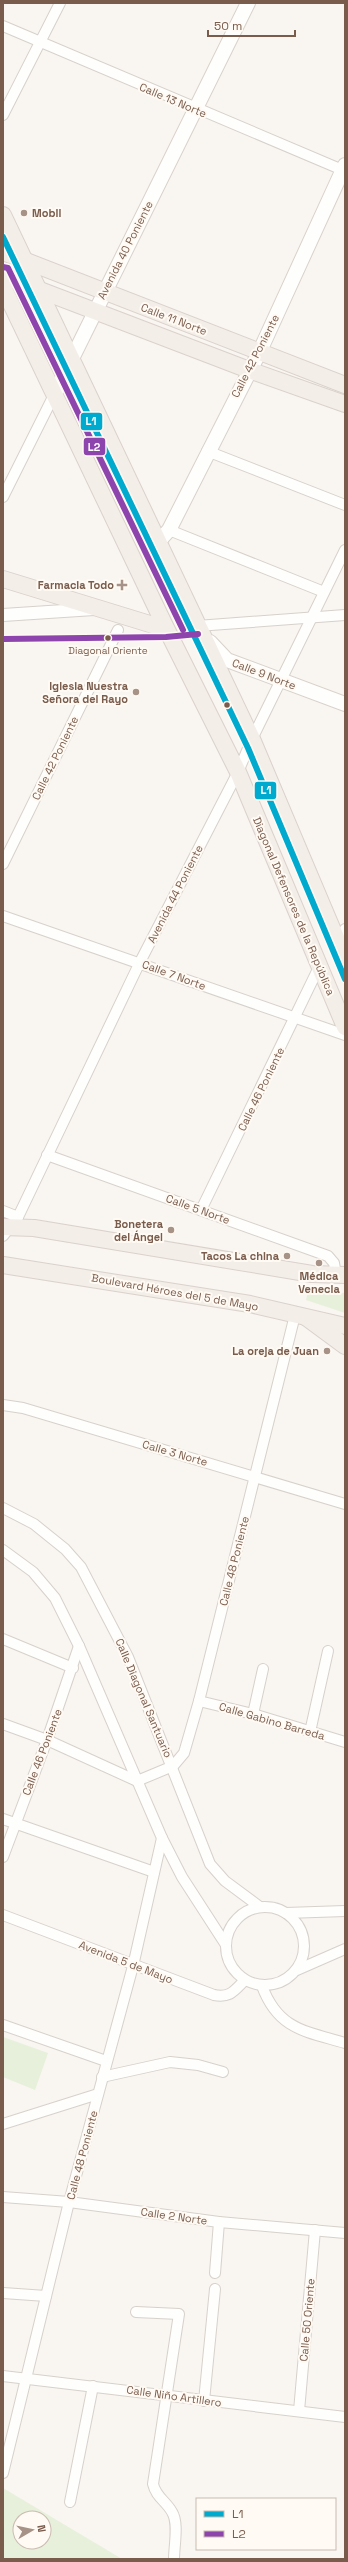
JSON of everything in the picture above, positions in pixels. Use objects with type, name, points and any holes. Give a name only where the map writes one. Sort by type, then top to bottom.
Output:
[{"type":"main road","name":"Avenida 40 Poniente","points":[[54,395],[248,3]]},
{"type":"main road","name":"Calle 42 Poniente","points":[[158,542],[168,530],[207,451],[259,353],[344,169]]},
{"type":"main road","points":[[3,215],[70,360],[252,739],[342,936],[345,959]]},
{"type":"main road","name":"Calle 11 Norte","points":[[3,252],[259,353],[345,385]]},
{"type":"main road","name":"Calle 11 Norte","points":[[3,276],[94,312],[345,404]]},
{"type":"main road","name":"Diagonal Defensores de la República","points":[[3,287],[166,629],[238,772],[345,1027]]},
{"type":"main road","points":[[3,579],[166,629]]},
{"type":"main road","name":"Calle 9 Norte","points":[[197,626],[220,655],[228,660],[345,704]]},
{"type":"main road","points":[[9,1227],[34,1228],[312,1274],[342,1274]]},
{"type":"main road","name":"Boulevard Héroes del 5 de Mayo","points":[[3,1265],[250,1304],[345,1326]]},
{"type":"main road","points":[[300,1316],[345,1346]]},
{"type":"street","points":[[3,115],[60,3]]},
{"type":"street","name":"Calle 13 Norte","points":[[3,26],[195,109],[344,169]]},
{"type":"street","name":"Avenida 40 Poniente","points":[[3,497],[54,395]]},
{"type":"street","points":[[207,451],[345,505]]},
{"type":"street","points":[[168,530],[324,592]]},
{"type":"street","name":"Avenida 44 Poniente","points":[[9,1227],[46,1155],[140,962],[238,772],[252,739],[345,550]]},
{"type":"street","points":[[3,615],[100,609]]},
{"type":"street","points":[[197,626],[311,619],[345,615]]},
{"type":"street","name":"Calle 42 Poniente","points":[[3,864],[118,630]]},
{"type":"street","name":"Calle 7 Norte","points":[[3,916],[140,962],[345,1035]]},
{"type":"street","name":"Calle 46 Poniente","points":[[201,1210],[296,1018],[319,967]]},
{"type":"street","name":"Calle 5 Norte","points":[[46,1155],[328,1256],[342,1274]]},
{"type":"street","points":[[3,1211],[9,1227]]},
{"type":"street","name":"Calle 48 Poniente","points":[[173,1766],[184,1753],[199,1701],[256,1476],[300,1316]]},
{"type":"street","name":"Calle 3 Norte","points":[[3,1405],[23,1408],[256,1476],[345,1504]]},
{"type":"street","name":"Calle Diagonal Santuario","points":[[3,1508],[44,1532],[81,1567],[128,1657],[173,1766],[210,1864],[225,1881],[260,1907]]},
{"type":"street","points":[[3,1550],[33,1572],[55,1598],[79,1646],[162,1838],[182,1877],[226,1945],[232,1968],[244,1980],[262,1986],[282,1983],[297,1970],[345,1949]]},
{"type":"street","points":[[3,1639],[73,1668]]},
{"type":"street","name":"Calle 46 Poniente","points":[[3,1857],[73,1668],[79,1646]]},
{"type":"street","points":[[310,1732],[328,1651]]},
{"type":"street","points":[[253,1714],[263,1669]]},
{"type":"street","name":"Calle Gabino Barreda","points":[[199,1701],[253,1714],[345,1742]]},
{"type":"street","points":[[3,1724],[47,1740],[137,1781],[173,1766]]},
{"type":"street","points":[[3,1818],[154,1872]]},
{"type":"street","name":"Calle 48 Poniente","points":[[3,2473],[69,2202],[132,1966],[162,1838]]},
{"type":"street","points":[[226,1945],[232,1925],[244,1913],[260,1907],[278,1909],[296,1921],[302,1932],[305,1945],[303,1958],[297,1970]]},
{"type":"street","points":[[286,1913],[345,1911]]},
{"type":"street","name":"Avenida 5 de Mayo","points":[[3,1915],[132,1966],[223,1997],[231,1995],[244,1980]]},
{"type":"street","points":[[262,1986],[268,2003],[286,2023],[300,2030],[345,2043]]},
{"type":"street","points":[[3,2025],[106,2061]]},
{"type":"street","points":[[102,2077],[170,2062],[198,2065],[223,2072]]},
{"type":"street","points":[[3,2124],[98,2094]]},
{"type":"street","name":"Calle 2 Norte","points":[[3,2197],[69,2202],[219,2222],[345,2233]]},
{"type":"street","points":[[215,2273],[219,2222]]},
{"type":"street","name":"Calle 50 Oriente","points":[[299,2411],[315,2230]]},
{"type":"street","points":[[204,2401],[215,2289]]},
{"type":"street","points":[[3,2293],[46,2296]]},
{"type":"street","points":[[136,2312],[179,2314],[153,2484],[154,2492],[173,2512],[175,2519],[174,2559]]},
{"type":"street","name":"Calle Niño Artillero","points":[[3,2376],[167,2394],[204,2401],[345,2417]]},
{"type":"street","points":[[70,2502],[93,2386]]},
{"type":"green space","points":[[308,1292],[345,1293],[345,1313],[306,1300]]},
{"type":"green space","points":[[3,2037],[48,2053],[35,2090],[3,2077]]},
{"type":"green space","points":[[3,2488],[40,2510],[12,2510],[12,2550],[52,2550],[52,2517],[122,2559],[3,2559]]},
{"type":"transit line","name":"L1","points":[[3,237],[248,748],[345,979]]},
{"type":"transit line","name":"L2","points":[[3,267],[8,268],[183,630]]},
{"type":"transit line","name":"L2","points":[[3,639],[166,637],[198,634]]},
{"type":"place","name":"Mobil","points":[[24,213]]},
{"type":"place","name":"Farmacia Todo","points":[[122,585]]},
{"type":"place","name":"Diagonal Oriente","points":[[108,638]]},
{"type":"place","name":"Iglesia Nuestra Señora del Rayo","points":[[136,692]]},
{"type":"place","name":"Bonetera del Ángel","points":[[171,1230]]},
{"type":"place","name":"Tacos La china","points":[[287,1256]]},
{"type":"place","name":"Médica Venecia","points":[[319,1263]]},
{"type":"place","name":"La oreja de Juan","points":[[327,1351]]}]
